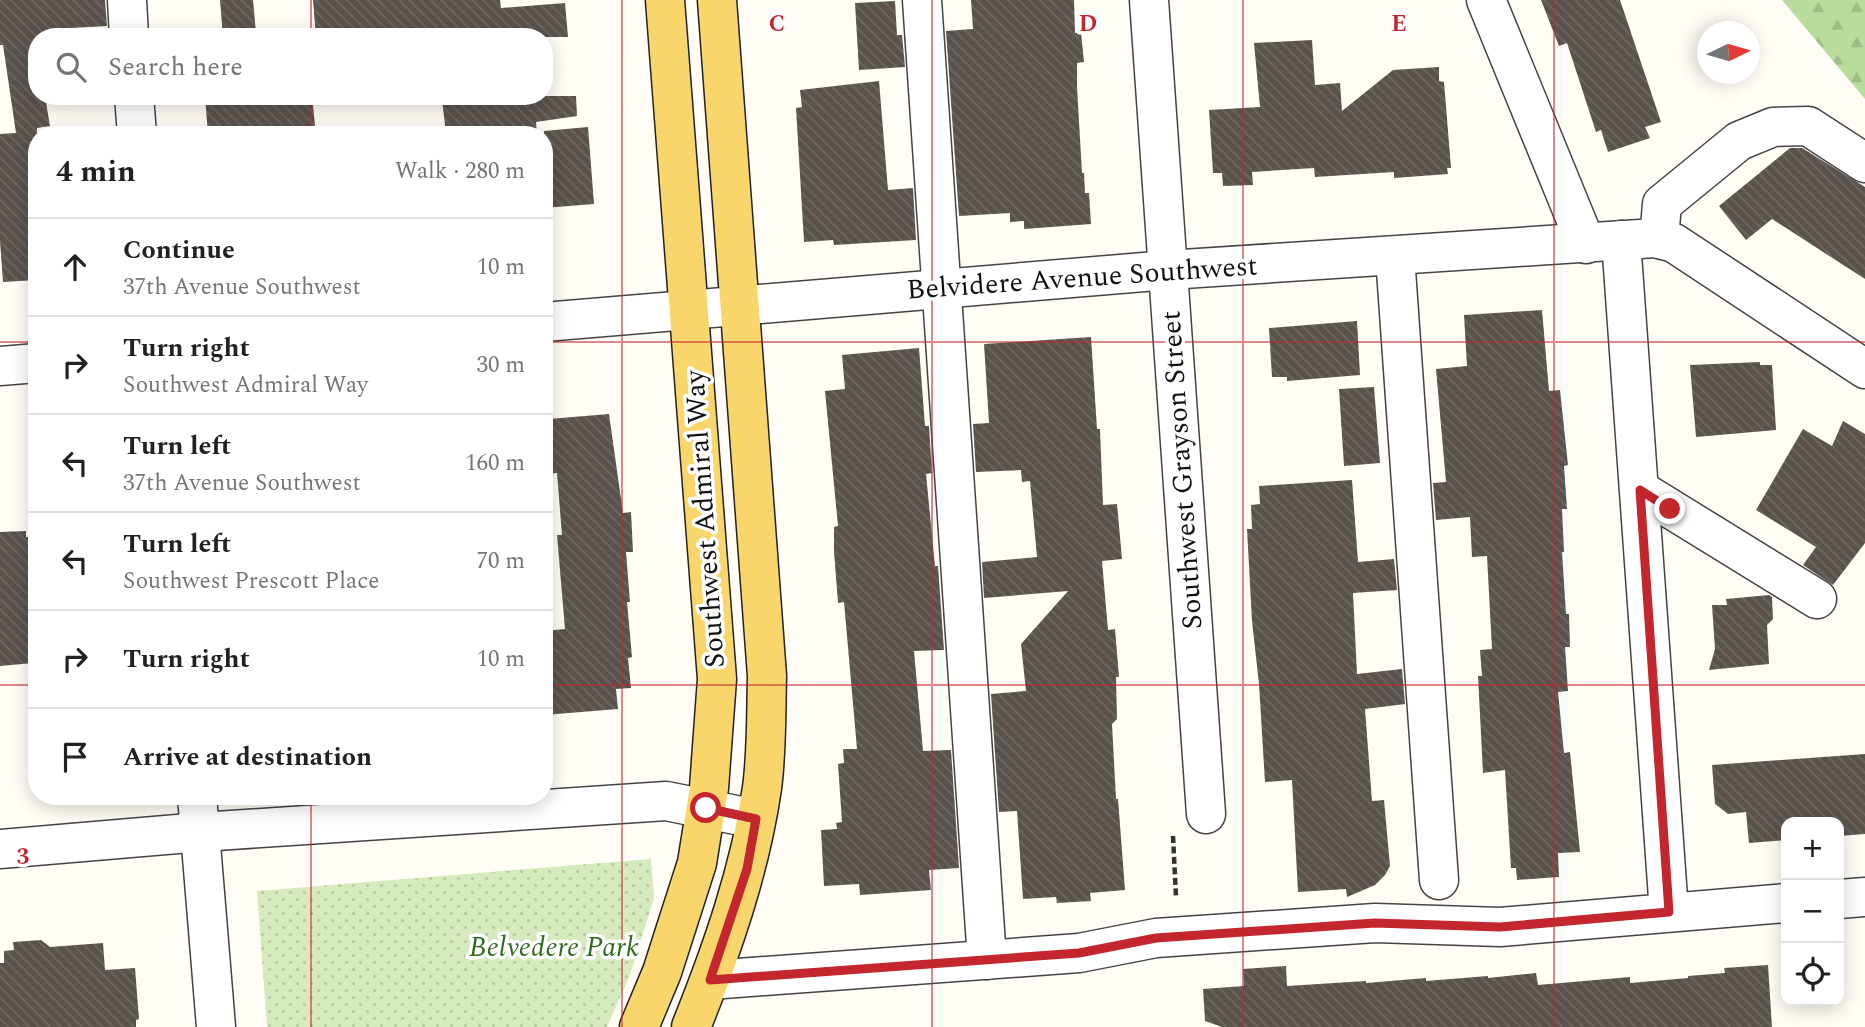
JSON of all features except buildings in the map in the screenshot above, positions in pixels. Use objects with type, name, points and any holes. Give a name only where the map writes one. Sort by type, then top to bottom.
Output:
[{"type":"main road","name":"Southwest Admiral Way","points":[[639,1027],[662,972],[697,863],[706,808],[717,678],[665,0]]},
{"type":"main road","name":"Southwest Admiral Way","points":[[691,1027],[710,980],[747,869],[762,786],[767,676],[718,0]]},
{"type":"street","points":[[127,0],[129,28]]},
{"type":"street","points":[[922,0],[987,960]]},
{"type":"street","name":"Southwest Grayson Street","points":[[1149,0],[1168,270],[1191,819]]},
{"type":"street","points":[[1486,0],[1604,242],[1640,490],[1669,912]]},
{"type":"street","points":[[135,105],[136,126]]},
{"type":"street","points":[[1865,163],[1808,126],[1773,127],[1739,141],[1662,204],[1659,239],[1674,243],[1865,369]]},
{"type":"street","name":"Belvidere Avenue Southwest","points":[[553,321],[1168,270],[1659,239]]},
{"type":"street","points":[[1395,256],[1439,880]]},
{"type":"street","points":[[0,366],[28,364]]},
{"type":"street","points":[[1640,490],[1817,599]]},
{"type":"street","points":[[553,804],[666,801],[756,819]]},
{"type":"street","points":[[0,849],[199,814],[522,805]]},
{"type":"street","points":[[199,814],[216,1027]]},
{"type":"street","points":[[1844,899],[1865,897]]},
{"type":"street","points":[[710,980],[1079,953],[1156,938],[1375,923],[1500,927],[1781,903]]},
{"type":"path","points":[[1175,875],[1172,838],[1191,819]]},
{"type":"green space","points":[[1782,0],[1865,0],[1865,99]]},
{"type":"green space","name":"Belvedere Park","points":[[651,859],[654,898],[630,975],[607,1027],[267,1027],[257,891]]},
{"type":"route","points":[[706,808],[756,819],[747,869],[710,980],[1079,953],[1156,938],[1375,923],[1500,927],[1669,912],[1640,490],[1670,509]]}]
